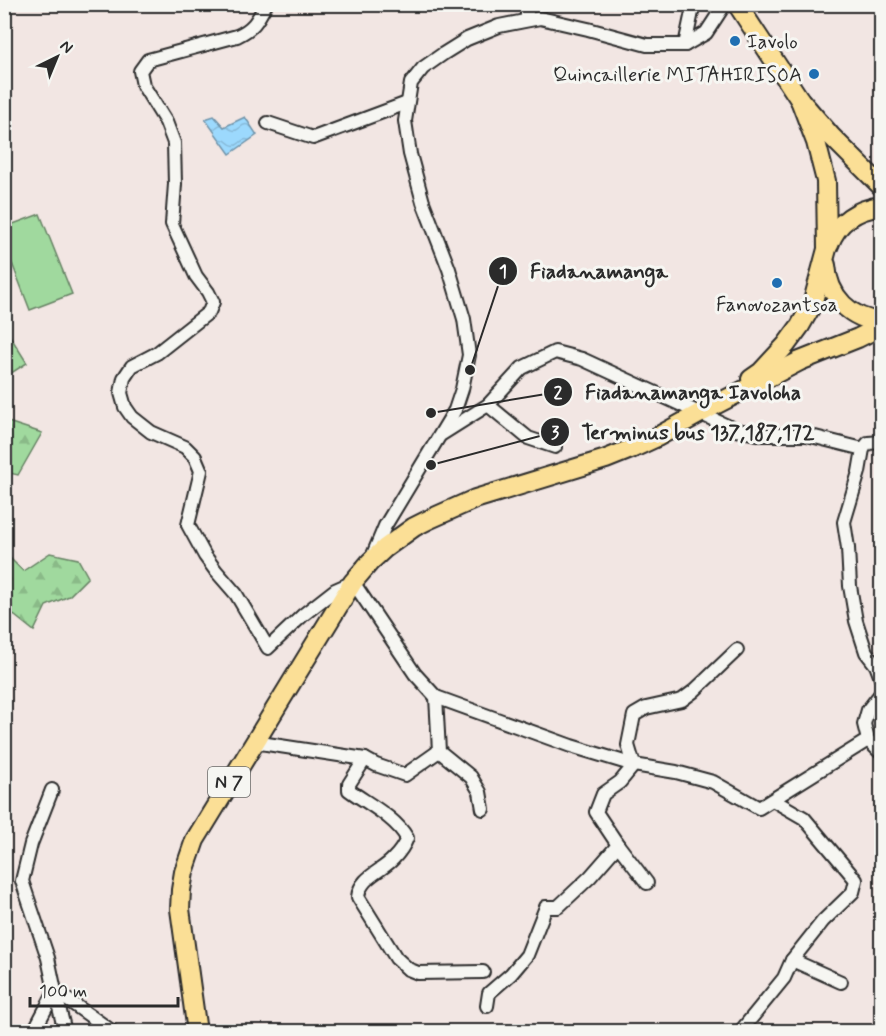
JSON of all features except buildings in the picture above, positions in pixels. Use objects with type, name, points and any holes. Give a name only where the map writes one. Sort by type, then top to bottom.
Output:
[{"type":"main road","points":[[737,4],[800,100],[831,136],[882,187]]},
{"type":"main road","points":[[800,100],[816,142],[826,181],[827,276],[830,285],[846,308],[861,318],[882,324]]},
{"type":"main road","points":[[708,409],[761,372],[800,326],[812,305],[835,232],[847,219],[863,210],[882,206]]},
{"type":"main road","points":[[708,409],[800,361],[858,338],[882,324]]},
{"type":"main road","name":"N 7","points":[[197,1032],[180,909],[180,890],[195,840],[353,582],[385,548],[414,527],[475,499],[631,450],[708,409]]},
{"type":"street","points":[[266,4],[249,31],[148,60],[140,70],[143,85],[166,122],[174,143],[175,184],[172,224],[196,276],[213,302],[209,312],[157,352],[132,366],[124,378],[122,393],[125,407],[132,417],[151,432],[185,447],[195,457],[201,471],[188,525],[205,556],[236,594],[268,648],[303,615],[335,590],[353,582],[415,674],[436,697],[571,746],[634,765],[676,772],[713,782],[759,808],[868,740]]},
{"type":"street","points":[[527,4],[527,20]]},
{"type":"street","points":[[685,45],[692,12],[691,4]]},
{"type":"street","points":[[370,562],[385,526],[455,410],[469,353],[464,319],[449,269],[423,202],[410,154],[405,121],[411,83],[423,68],[443,54],[467,39],[499,27],[540,18],[647,45],[685,45],[706,33],[725,4]]},
{"type":"street","points":[[268,123],[313,138],[407,103]]},
{"type":"street","points":[[441,435],[488,405],[522,369],[555,352],[582,359],[708,409],[736,430],[764,435],[807,435],[863,449]]},
{"type":"street","points":[[488,405],[528,438],[555,447]]},
{"type":"street","points":[[882,441],[868,442],[863,449],[859,472],[844,522],[856,621],[867,652],[876,664],[882,681]]},
{"type":"street","points":[[634,765],[628,746],[634,715],[646,708],[681,700],[694,691],[737,650]]},
{"type":"street","points":[[882,692],[868,710],[864,724],[868,740],[882,754]]},
{"type":"street","points":[[436,697],[439,751],[471,777],[480,792],[483,808]]},
{"type":"street","points":[[254,742],[365,759],[375,765],[405,775],[439,751]]},
{"type":"street","points":[[365,759],[349,784],[349,790],[402,830],[407,838],[404,846],[392,860],[365,880],[359,889],[358,897],[396,957],[408,969],[417,973],[483,972]]},
{"type":"street","points":[[634,765],[620,782],[603,794],[596,812],[647,883]]},
{"type":"street","points":[[52,790],[31,844],[22,881],[48,958],[64,1032]]},
{"type":"street","points":[[740,1032],[784,978],[792,960],[823,921],[853,892],[856,880],[804,818],[772,800]]},
{"type":"street","points":[[487,1006],[489,993],[511,974],[527,955],[546,907],[558,907],[590,877],[618,845]]},
{"type":"street","points":[[792,960],[841,982]]},
{"type":"street","points":[[32,1032],[55,991]]},
{"type":"street","points":[[55,991],[113,1032]]},
{"type":"green space","points":[[40,214],[72,294],[30,310],[5,245],[5,227]]},
{"type":"green space","points":[[5,328],[27,363],[4,377]]},
{"type":"green space","points":[[5,421],[42,433],[18,475],[5,472]]},
{"type":"green space","points":[[4,552],[23,571],[50,553],[78,559],[88,577],[69,596],[46,606],[34,631],[5,608]]},
{"type":"water","points":[[214,116],[224,127],[245,117],[257,135],[230,154],[205,119]]},
{"type":"place","name":"Iavolo","points":[[735,41]]},
{"type":"place","name":"Quincaillerie MITAHIRISOA","points":[[814,74]]},
{"type":"place","name":"Fanovozantsoa","points":[[777,283]]},
{"type":"place","name":"Fiadanamanga","points":[[470,370]]},
{"type":"place","name":"Fiadanamanga Iavoloha","points":[[431,413]]},
{"type":"place","name":"Terminus bus 137,187,172","points":[[431,465]]}]
